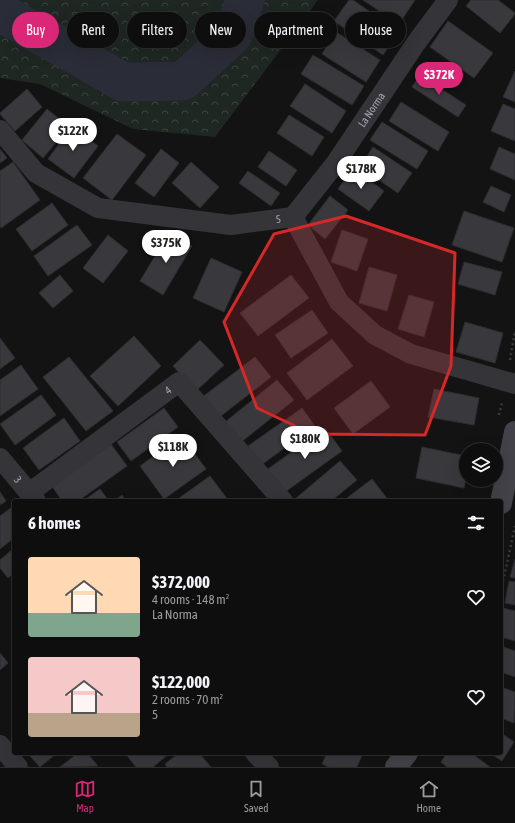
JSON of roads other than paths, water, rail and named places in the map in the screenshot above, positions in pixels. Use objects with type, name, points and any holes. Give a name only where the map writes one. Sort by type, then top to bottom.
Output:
[{"type":"street","name":"La Norma","points":[[293,217],[335,164],[416,43],[448,0]]},
{"type":"street","name":"5","points":[[0,130],[36,173],[98,208],[231,225],[293,217],[339,302],[375,335],[411,354],[515,384]]},
{"type":"street","name":"4","points":[[33,497],[179,382],[282,499]]},
{"type":"street","points":[[502,499],[515,432]]},
{"type":"street","name":"3","points":[[0,458],[33,497]]},
{"type":"street","points":[[0,745],[18,767]]},
{"type":"street","points":[[257,755],[269,767]]},
{"type":"street","points":[[396,767],[405,755]]},
{"type":"waterway","points":[[0,12],[123,82],[183,81],[233,35],[245,0]]}]
